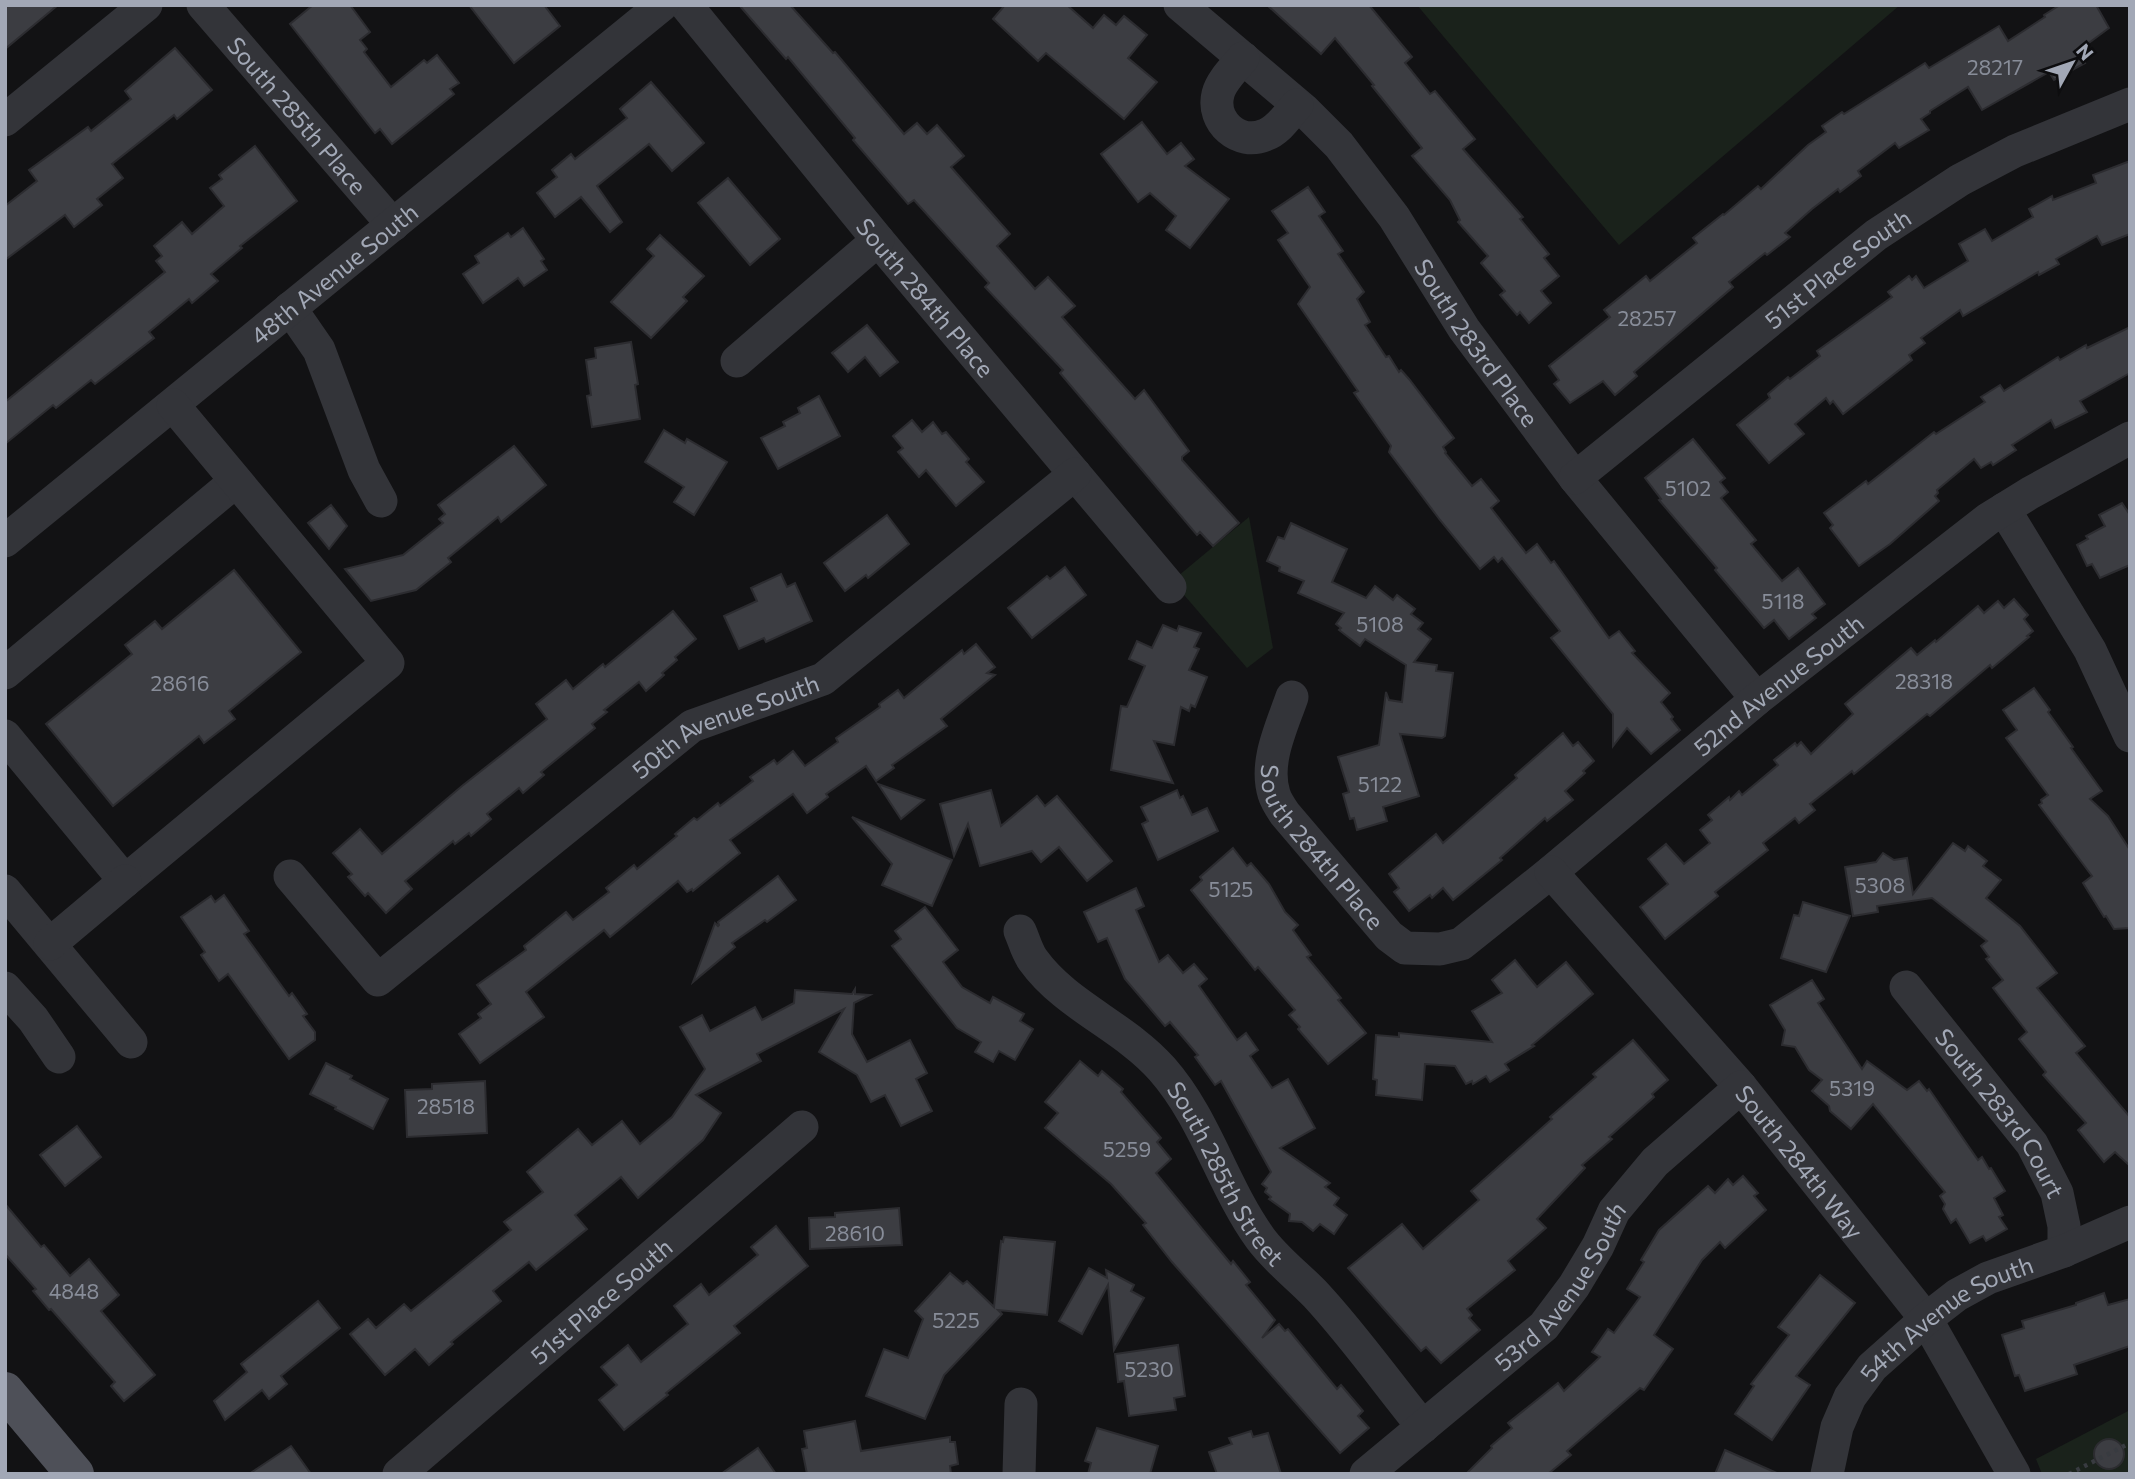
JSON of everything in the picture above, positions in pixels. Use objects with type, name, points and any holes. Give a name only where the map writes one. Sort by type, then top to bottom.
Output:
[{"type":"main road","points":[[5,1391],[75,1474]]},
{"type":"street","points":[[5,120],[146,5]]},
{"type":"street","name":"South 285th Place","points":[[203,5],[393,225]]},
{"type":"street","name":"48th Avenue South","points":[[5,541],[662,5]]},
{"type":"street","name":"South 284th Place","points":[[686,5],[878,240],[1170,587]]},
{"type":"street","name":"South 283rd Place","points":[[1180,5],[1297,105],[1339,145],[1394,217],[1464,329],[1575,478],[1757,699]]},
{"type":"street","points":[[1243,58],[1218,92],[1220,118],[1228,130],[1240,137],[1267,135],[1278,127],[1297,105]]},
{"type":"street","name":"51st Place South","points":[[1575,478],[1887,229],[1959,180],[2015,150],[2130,104]]},
{"type":"street","points":[[737,361],[878,240]]},
{"type":"street","points":[[290,308],[319,350],[364,470],[381,500]]},
{"type":"street","points":[[50,944],[388,663],[173,405]]},
{"type":"street","name":"52nd Avenue South","points":[[1440,949],[1461,944],[1757,699],[1988,519],[2130,438]]},
{"type":"street","name":"50th Avenue South","points":[[290,876],[378,980],[692,726],[823,679],[1075,474]]},
{"type":"street","points":[[5,673],[236,481]]},
{"type":"street","points":[[2004,509],[2090,650],[2130,736]]},
{"type":"street","name":"South 284th Place","points":[[1292,697],[1274,750],[1271,771],[1274,794],[1284,814],[1389,936],[1405,948],[1440,949]]},
{"type":"street","points":[[11,756],[125,881]]},
{"type":"street","name":"South 284th Way","points":[[1551,872],[1741,1087],[1926,1319],[2014,1474]]},
{"type":"street","points":[[5,891],[131,1042]]},
{"type":"street","name":"South 285th Street","points":[[1020,931],[1031,958],[1045,975],[1070,998],[1128,1037],[1162,1069],[1186,1101],[1210,1143],[1238,1204],[1262,1240],[1315,1295],[1423,1427]]},
{"type":"street","name":"South 283rd Court","points":[[1906,987],[2032,1144],[2057,1193],[2064,1226],[2064,1251]]},
{"type":"street","points":[[5,988],[33,1019],[60,1057]]},
{"type":"street","name":"53rd Avenue South","points":[[1366,1474],[1544,1326],[1574,1286],[1598,1246],[1614,1211],[1655,1161],[1741,1087]]},
{"type":"street","name":"51st Place South","points":[[399,1474],[802,1127]]},
{"type":"street","name":"54th Avenue South","points":[[1827,1474],[1837,1427],[1850,1397],[1872,1367],[1926,1319],[1973,1285],[2064,1251],[2130,1222]]},
{"type":"street","points":[[1019,1474],[1021,1404]]},
{"type":"path","points":[[2072,1473],[2130,1443]]},
{"type":"shaded area","points":[[1417,5],[1900,5],[1619,245]]},
{"type":"shaded area","points":[[1249,517],[1273,648],[1247,668],[1172,581]]},
{"type":"shaded area","points":[[2130,1410],[2130,1474],[2042,1474],[2036,1459]]},
{"type":"building","points":[[5,5],[58,5],[5,49]]},
{"type":"building","points":[[313,5],[350,5],[370,32],[360,40],[367,49],[364,52],[391,87],[424,60],[427,63],[437,55],[459,83],[450,89],[454,94],[392,144],[380,129],[375,133],[290,24]]},
{"type":"building","points":[[469,5],[544,5],[560,26],[514,63]]},
{"type":"building","points":[[739,5],[790,5],[833,53],[835,52],[904,134],[917,123],[927,134],[937,125],[964,156],[951,167],[1010,234],[997,246],[1035,289],[1048,277],[1075,306],[1062,317],[1135,399],[1144,390],[1189,451],[1182,460],[1239,523],[1213,546],[1200,532],[1197,535],[1060,373],[1063,370],[985,287],[989,283],[914,200],[908,204],[853,140],[855,138],[788,57],[786,59]]},
{"type":"building","points":[[1005,5],[1067,5],[1093,28],[1104,15],[1116,25],[1124,16],[1147,35],[1128,58],[1157,82],[1124,119],[1046,53],[1038,61],[993,19]]},
{"type":"building","points":[[1267,5],[1369,5],[1412,57],[1405,63],[1430,94],[1435,91],[1475,139],[1463,149],[1523,217],[1520,219],[1549,254],[1544,258],[1559,276],[1541,291],[1551,303],[1529,323],[1520,312],[1517,315],[1500,295],[1505,291],[1481,263],[1488,256],[1458,222],[1460,220],[1450,200],[1412,156],[1422,148],[1372,86],[1374,85],[1335,38],[1321,54]]},
{"type":"building","points":[[2060,5],[2096,5],[2109,28],[2078,51],[2085,63],[2054,80],[2049,72],[1982,110],[1968,87],[1930,111],[1921,119],[1929,130],[1899,148],[1895,143],[1858,171],[1861,176],[1812,209],[1785,233],[1790,237],[1729,282],[1733,287],[1634,372],[1637,376],[1615,395],[1603,381],[1570,403],[1554,384],[1559,380],[1549,366],[1610,317],[1604,310],[1646,276],[1650,281],[1697,243],[1693,238],[1758,186],[1761,189],[1826,132],[1822,126],[1925,63],[1929,68],[1999,26],[2008,41]]},
{"type":"building","points":[[175,48],[212,90],[177,119],[174,115],[112,164],[123,178],[97,199],[102,205],[74,227],[65,215],[5,260],[5,206],[37,181],[29,170],[88,127],[91,131],[131,99],[125,91]]},
{"type":"building","points":[[651,82],[704,143],[672,171],[649,144],[597,186],[622,222],[610,232],[581,197],[555,217],[537,193],[557,177],[552,170],[571,154],[575,159],[627,118],[620,109]]},
{"type":"building","points":[[1142,122],[1167,154],[1181,143],[1194,159],[1185,166],[1229,199],[1190,248],[1166,230],[1176,216],[1150,193],[1138,202],[1101,154]]},
{"type":"building","points":[[255,146],[297,201],[240,246],[242,248],[211,274],[218,281],[192,303],[189,299],[149,332],[154,338],[95,384],[91,380],[56,408],[53,405],[5,444],[5,402],[165,272],[156,261],[162,256],[154,246],[182,222],[192,234],[224,206],[210,188],[222,179],[219,175]]},
{"type":"building","points":[[2130,161],[2130,234],[2102,245],[2097,236],[2056,259],[2059,264],[2039,275],[2038,272],[1963,316],[1960,310],[1921,338],[1925,343],[1909,355],[1912,360],[1843,414],[1833,401],[1830,404],[1826,398],[1795,424],[1804,434],[1769,463],[1737,425],[1770,398],[1768,394],[1788,377],[1790,379],[1820,356],[1817,351],[1892,297],[1888,292],[1909,276],[1912,280],[1916,276],[1924,288],[1968,261],[1959,244],[1985,229],[1992,241],[2033,217],[2029,209],[2052,196],[2053,200],[2096,183],[2093,175]]},
{"type":"building","points":[[728,178],[780,239],[750,265],[698,203]]},
{"type":"building","points":[[1308,187],[1325,212],[1319,216],[1343,251],[1338,254],[1364,292],[1357,299],[1370,322],[1365,325],[1386,357],[1389,356],[1399,372],[1401,370],[1409,379],[1454,438],[1443,447],[1445,453],[1472,486],[1481,479],[1499,501],[1491,508],[1526,553],[1537,544],[1551,563],[1554,561],[1609,638],[1619,631],[1635,651],[1632,653],[1670,693],[1661,702],[1680,730],[1651,754],[1627,728],[1613,746],[1613,714],[1551,638],[1560,631],[1502,558],[1498,562],[1494,557],[1480,569],[1440,520],[1389,452],[1391,446],[1354,393],[1358,391],[1298,304],[1310,287],[1278,240],[1288,233],[1272,211]]},
{"type":"building","points":[[523,228],[544,259],[541,261],[547,270],[524,286],[518,278],[483,303],[463,274],[479,263],[475,256],[508,233],[511,237]]},
{"type":"building","points":[[660,235],[704,276],[683,297],[687,301],[651,338],[611,302],[654,256],[647,249]]},
{"type":"building","points":[[867,325],[898,362],[880,376],[865,357],[848,372],[832,353]]},
{"type":"building","points":[[2130,327],[2130,373],[2080,401],[2087,412],[2055,428],[2051,420],[2012,445],[2016,450],[1993,465],[1991,462],[1981,468],[1974,459],[1937,490],[1935,496],[1939,501],[1890,544],[1859,566],[1830,528],[1833,525],[1824,513],[1866,481],[1868,484],[1934,432],[1936,434],[1985,402],[1981,397],[2000,385],[2004,391],[2058,357],[2060,360],[2086,345],[2087,348]]},
{"type":"building","points":[[631,342],[640,419],[592,427],[587,396],[591,395],[586,360],[596,358],[595,348]]},
{"type":"building","points":[[819,396],[840,436],[778,469],[761,438],[785,426],[783,422],[800,413],[798,408]]},
{"type":"building","points":[[912,420],[922,432],[933,422],[942,434],[946,432],[969,459],[966,462],[984,482],[956,506],[926,470],[919,477],[898,452],[903,448],[893,436]]},
{"type":"building","points":[[664,430],[685,443],[687,439],[727,462],[694,515],[674,502],[684,487],[645,462]]},
{"type":"building","points":[[1693,439],[1725,478],[1720,482],[1728,492],[1721,498],[1756,540],[1751,544],[1782,581],[1798,568],[1825,604],[1812,614],[1816,618],[1789,639],[1774,620],[1764,628],[1659,500],[1661,499],[1645,478]]},
{"type":"building","points":[[514,446],[546,485],[501,522],[498,517],[448,558],[451,562],[416,590],[371,601],[345,569],[403,555],[443,523],[439,519],[445,514],[438,505]]},
{"type":"building","points":[[2122,503],[2130,515],[2130,565],[2100,578],[2092,564],[2087,566],[2077,545],[2088,539],[2086,536],[2105,526],[2099,515]]},
{"type":"building","points":[[331,505],[347,526],[329,549],[308,523]]},
{"type":"building","points":[[887,515],[909,544],[868,578],[866,575],[845,591],[824,563]]},
{"type":"building","points":[[1291,523],[1347,549],[1332,582],[1366,598],[1375,586],[1393,600],[1397,595],[1415,609],[1411,614],[1423,623],[1418,629],[1431,639],[1414,662],[1437,665],[1436,671],[1453,673],[1445,736],[1442,738],[1400,734],[1419,796],[1383,807],[1387,821],[1357,830],[1354,818],[1350,819],[1343,794],[1349,792],[1338,757],[1379,745],[1386,692],[1389,700],[1402,702],[1406,665],[1365,639],[1360,646],[1339,630],[1341,628],[1336,624],[1344,613],[1298,593],[1304,581],[1279,571],[1280,567],[1267,561],[1278,537],[1284,539]]},
{"type":"building","points":[[1065,567],[1086,595],[1032,638],[1008,608],[1047,576],[1050,579]]},
{"type":"building","points":[[234,570],[301,652],[229,711],[235,719],[204,743],[199,736],[113,806],[46,724],[132,654],[125,645],[155,621],[162,629]]},
{"type":"building","points":[[781,574],[787,587],[795,583],[812,621],[766,642],[764,638],[739,649],[724,616],[757,601],[751,588]]},
{"type":"building","points":[[2014,599],[2028,615],[2024,619],[2033,631],[2027,636],[2029,637],[1992,668],[1990,665],[1930,716],[1927,714],[1854,774],[1852,771],[1810,804],[1815,810],[1799,823],[1795,818],[1763,843],[1768,850],[1715,892],[1718,896],[1665,939],[1640,907],[1668,884],[1648,859],[1666,844],[1684,864],[1710,843],[1700,830],[1712,820],[1708,815],[1739,791],[1742,795],[1778,765],[1774,760],[1795,743],[1797,746],[1801,742],[1811,754],[1853,714],[1845,704],[1911,648],[1917,655],[1978,606],[1984,613],[1998,601],[2004,608]]},
{"type":"building","points":[[673,611],[696,639],[675,657],[677,660],[662,673],[664,675],[646,691],[639,682],[604,710],[607,712],[592,724],[595,728],[541,772],[544,775],[523,793],[519,788],[487,814],[491,819],[471,836],[469,833],[455,844],[453,841],[405,881],[412,889],[386,913],[368,893],[365,896],[348,877],[352,874],[333,853],[360,829],[382,854],[547,719],[536,704],[566,680],[573,689],[603,664],[605,667]]},
{"type":"building","points":[[1163,625],[1177,631],[1179,626],[1201,633],[1194,647],[1199,649],[1189,670],[1207,677],[1195,707],[1191,705],[1189,711],[1181,707],[1174,745],[1154,741],[1173,783],[1111,770],[1121,706],[1127,707],[1145,666],[1129,659],[1137,641],[1152,648]]},
{"type":"building","points":[[976,644],[995,667],[987,673],[995,675],[941,719],[947,726],[892,765],[894,768],[876,781],[866,766],[826,794],[828,797],[807,813],[793,794],[730,840],[740,853],[693,891],[692,889],[687,892],[678,881],[610,937],[604,930],[526,992],[544,1017],[480,1063],[459,1034],[481,1018],[478,1014],[491,1004],[477,985],[526,950],[524,946],[566,912],[573,920],[609,892],[606,888],[634,865],[637,869],[694,818],[697,820],[718,803],[720,806],[753,781],[750,777],[774,760],[777,764],[793,751],[805,766],[838,742],[836,738],[880,707],[879,704],[898,690],[904,698],[962,650],[964,654]]},
{"type":"building","points":[[2034,688],[2073,747],[2071,748],[2102,791],[2090,799],[2108,816],[2130,850],[2130,928],[2114,929],[2106,916],[2104,917],[2083,883],[2092,876],[2039,805],[2048,795],[2006,738],[2017,730],[2003,710]]},
{"type":"building","points":[[1563,733],[1573,746],[1578,742],[1594,761],[1565,791],[1573,800],[1547,821],[1545,818],[1500,858],[1502,860],[1453,900],[1443,888],[1432,898],[1430,895],[1409,911],[1394,892],[1399,888],[1389,874],[1436,834],[1443,843]]},
{"type":"building","points":[[878,784],[924,800],[901,819]]},
{"type":"building","points":[[991,790],[1001,826],[1037,796],[1045,806],[1057,796],[1112,861],[1087,881],[1059,847],[1041,862],[1032,851],[980,866],[968,824],[954,856],[940,804]]},
{"type":"building","points":[[1177,790],[1192,815],[1207,808],[1218,831],[1158,860],[1142,824],[1148,821],[1141,807]]},
{"type":"building","points":[[852,817],[952,860],[932,906],[882,885],[892,864]]},
{"type":"building","points":[[1953,843],[1965,851],[1968,846],[1987,861],[1983,866],[2001,880],[1986,898],[2020,926],[2057,973],[2037,988],[2085,1046],[2076,1053],[2130,1117],[2130,1166],[2115,1152],[2104,1162],[2078,1130],[2086,1123],[2043,1075],[2046,1072],[2019,1039],[2027,1032],[1993,988],[2003,980],[1986,959],[1989,957],[1981,946],[1987,941],[1932,898],[1877,906],[1878,912],[1853,916],[1845,867],[1876,862],[1883,853],[1894,860],[1907,858],[1913,894]]},
{"type":"building","points":[[1233,848],[1247,866],[1251,863],[1269,884],[1285,912],[1298,925],[1293,930],[1311,955],[1307,957],[1366,1033],[1328,1064],[1289,1015],[1295,1010],[1258,967],[1255,970],[1191,890],[1202,880],[1200,877]]},
{"type":"building","points":[[778,876],[796,900],[732,943],[735,947],[693,982],[715,923],[718,926],[718,922]]},
{"type":"building","points":[[1136,888],[1144,906],[1136,910],[1159,962],[1168,955],[1183,973],[1194,964],[1207,979],[1199,986],[1237,1040],[1246,1033],[1258,1050],[1250,1056],[1272,1088],[1288,1079],[1315,1128],[1280,1148],[1330,1183],[1325,1187],[1339,1198],[1334,1205],[1347,1215],[1334,1234],[1320,1224],[1313,1231],[1302,1222],[1289,1221],[1290,1214],[1269,1199],[1271,1197],[1265,1192],[1267,1188],[1262,1184],[1271,1172],[1221,1081],[1215,1085],[1195,1057],[1198,1055],[1170,1022],[1165,1026],[1125,979],[1107,938],[1098,942],[1084,912]]},
{"type":"building","points":[[224,895],[249,931],[244,934],[289,996],[292,993],[307,1014],[303,1016],[315,1032],[315,1040],[289,1059],[228,974],[219,981],[201,955],[205,952],[181,917],[211,896],[215,902]]},
{"type":"building","points":[[1803,902],[1850,916],[1826,972],[1781,958],[1794,915],[1799,916]]},
{"type":"building","points":[[925,907],[958,950],[943,962],[962,987],[990,1003],[993,997],[1024,1014],[1020,1021],[1033,1029],[1015,1060],[999,1051],[993,1062],[975,1052],[981,1042],[957,1028],[892,946],[901,939],[895,931]]},
{"type":"building","points":[[1515,960],[1537,987],[1566,962],[1593,994],[1532,1045],[1534,1046],[1505,1064],[1509,1070],[1490,1082],[1486,1076],[1473,1084],[1472,1081],[1466,1084],[1455,1066],[1425,1064],[1422,1100],[1376,1095],[1377,1080],[1373,1079],[1376,1035],[1399,1037],[1399,1033],[1492,1042],[1472,1011],[1502,993],[1492,980]]},
{"type":"building","points":[[1812,980],[1824,999],[1818,1003],[1862,1069],[1867,1061],[1907,1090],[1919,1081],[1927,1091],[1929,1089],[1978,1160],[1982,1157],[1989,1169],[1991,1168],[2005,1191],[1994,1198],[2003,1215],[1999,1217],[2007,1229],[1986,1241],[1983,1236],[1970,1243],[1956,1219],[1951,1223],[1943,1209],[1945,1204],[1940,1196],[1945,1192],[1873,1104],[1851,1129],[1812,1091],[1822,1080],[1809,1070],[1795,1047],[1782,1045],[1785,1030],[1770,1005]]},
{"type":"building","points":[[855,989],[855,994],[870,995],[854,1003],[852,1034],[867,1062],[910,1040],[927,1073],[916,1079],[932,1111],[901,1126],[885,1095],[871,1102],[857,1075],[819,1052],[844,1009],[757,1054],[761,1061],[696,1095],[721,1113],[703,1140],[638,1198],[621,1177],[575,1215],[587,1229],[536,1270],[529,1262],[493,1291],[501,1301],[451,1342],[453,1344],[429,1365],[415,1349],[385,1375],[350,1334],[368,1319],[376,1328],[404,1304],[411,1311],[511,1230],[504,1222],[543,1192],[527,1172],[578,1129],[592,1145],[622,1121],[640,1144],[672,1117],[705,1069],[680,1027],[702,1015],[710,1031],[755,1007],[762,1020],[794,1003],[795,990],[852,994]]},
{"type":"building","points":[[1633,1040],[1668,1080],[1652,1094],[1654,1097],[1609,1137],[1612,1139],[1582,1165],[1585,1168],[1537,1219],[1546,1228],[1508,1261],[1515,1270],[1467,1309],[1472,1315],[1469,1318],[1480,1330],[1441,1363],[1426,1347],[1421,1351],[1348,1268],[1402,1224],[1423,1249],[1479,1200],[1471,1191],[1552,1119],[1550,1117],[1596,1077],[1593,1074]]},
{"type":"building","points":[[1080,1061],[1098,1076],[1102,1071],[1123,1089],[1121,1092],[1161,1138],[1157,1142],[1171,1159],[1156,1173],[1231,1264],[1233,1261],[1250,1282],[1246,1285],[1275,1320],[1262,1338],[1279,1324],[1285,1331],[1288,1329],[1337,1389],[1341,1385],[1363,1411],[1358,1416],[1369,1428],[1340,1453],[1172,1262],[1143,1225],[1146,1223],[1111,1184],[1045,1128],[1058,1113],[1045,1102]]},
{"type":"building","points":[[326,1063],[388,1099],[373,1129],[310,1094]]},
{"type":"building","points":[[485,1081],[487,1133],[407,1137],[405,1090],[432,1089],[432,1084]]},
{"type":"building","points":[[77,1126],[101,1157],[65,1186],[40,1155]]},
{"type":"building","points":[[1743,1176],[1758,1193],[1754,1196],[1766,1210],[1725,1248],[1720,1242],[1702,1260],[1654,1335],[1673,1349],[1644,1390],[1640,1388],[1567,1451],[1571,1455],[1548,1474],[1466,1474],[1491,1446],[1512,1428],[1508,1423],[1558,1383],[1564,1391],[1600,1357],[1592,1352],[1608,1329],[1614,1333],[1640,1297],[1627,1289],[1659,1230],[1708,1186],[1715,1193],[1728,1179],[1733,1185]]},
{"type":"building","points":[[5,1204],[70,1276],[89,1259],[119,1295],[101,1311],[155,1375],[124,1401],[111,1386],[115,1382],[51,1309],[49,1310],[33,1291],[36,1289],[5,1254]]},
{"type":"building","points":[[899,1208],[902,1245],[810,1249],[809,1218]]},
{"type":"building","points":[[776,1226],[808,1266],[734,1326],[740,1333],[624,1430],[599,1400],[617,1385],[601,1367],[628,1345],[641,1362],[688,1324],[674,1306],[701,1284],[709,1295],[758,1255],[751,1247]]},
{"type":"building","points":[[1004,1237],[1055,1242],[1047,1315],[998,1310],[1002,1314],[944,1375],[925,1419],[866,1396],[884,1349],[908,1358],[923,1319],[915,1311],[950,1273],[963,1284],[967,1281],[994,1307],[1001,1241],[1003,1242]]},
{"type":"building","points":[[1089,1268],[1107,1278],[1106,1270],[1134,1285],[1131,1291],[1144,1298],[1114,1350],[1108,1285],[1082,1334],[1059,1321]]},
{"type":"building","points":[[1820,1275],[1855,1303],[1796,1376],[1810,1385],[1772,1440],[1735,1414],[1754,1386],[1751,1384],[1789,1335],[1778,1327]]},
{"type":"building","points":[[2104,1293],[2108,1305],[2130,1299],[2130,1346],[2074,1365],[2077,1374],[2025,1391],[2019,1375],[2015,1376],[2002,1335],[2024,1328],[2022,1321],[2076,1305]]},
{"type":"building","points":[[318,1301],[340,1328],[281,1376],[287,1384],[269,1399],[262,1390],[225,1420],[214,1401],[247,1372],[241,1364]]},
{"type":"building","points":[[1178,1345],[1185,1396],[1174,1398],[1176,1410],[1129,1416],[1124,1381],[1118,1382],[1115,1354]]},
{"type":"building","points":[[855,1421],[861,1451],[950,1437],[950,1442],[955,1442],[958,1464],[950,1466],[951,1474],[807,1474],[802,1449],[807,1448],[804,1431]]},
{"type":"building","points":[[1097,1428],[1158,1446],[1150,1474],[1088,1474],[1091,1463],[1085,1461]]},
{"type":"building","points":[[1251,1431],[1253,1437],[1268,1433],[1281,1474],[1217,1474],[1209,1452],[1232,1444],[1229,1438]]},
{"type":"building","points":[[2109,1439],[2119,1444],[2124,1454],[2119,1464],[2109,1469],[2099,1464],[2094,1454],[2099,1444]]},
{"type":"building","points":[[291,1446],[311,1474],[249,1474]]},
{"type":"building","points":[[758,1448],[776,1474],[721,1474]]},
{"type":"building","points":[[1725,1450],[1779,1474],[1715,1474]]}]
